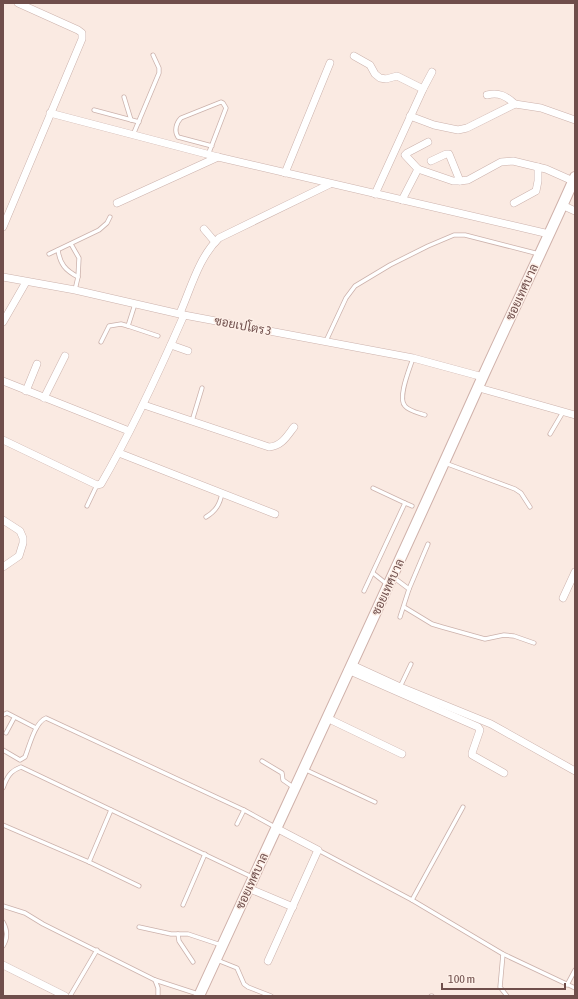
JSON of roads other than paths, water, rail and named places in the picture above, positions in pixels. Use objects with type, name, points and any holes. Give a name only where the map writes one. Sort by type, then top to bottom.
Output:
[{"type":"street","points":[[3,227],[82,39],[82,33],[18,3]]},
{"type":"street","points":[[354,56],[370,65],[375,74],[380,78],[386,79],[397,76],[423,89]]},
{"type":"street","points":[[285,173],[330,63]]},
{"type":"street","points":[[375,194],[410,116],[432,72]]},
{"type":"street","points":[[487,95],[494,93],[502,94],[515,104],[542,108],[575,120]]},
{"type":"street","points":[[410,116],[434,125],[458,130],[467,128],[515,104]]},
{"type":"street","points":[[50,113],[208,155],[549,234]]},
{"type":"street","points":[[428,142],[405,155],[418,170],[453,181],[468,180],[507,160],[546,169],[574,179]]},
{"type":"street","points":[[431,161],[449,154],[460,181]]},
{"type":"street","points":[[117,203],[218,157]]},
{"type":"street","points":[[514,203],[536,192],[538,167]]},
{"type":"street","points":[[402,200],[418,170]]},
{"type":"street","name":"ซอยเทศบาล","points":[[199,995],[423,512],[562,205],[572,193],[574,179]]},
{"type":"street","points":[[3,440],[97,485],[101,484],[144,405],[171,345],[203,260],[211,246],[220,238],[330,184]]},
{"type":"street","points":[[562,205],[575,211]]},
{"type":"street","points":[[204,228],[215,242]]},
{"type":"street","name":"ซอยเปโตร 3","points":[[3,277],[75,290],[182,314],[413,358],[483,377]]},
{"type":"street","points":[[3,322],[26,282]]},
{"type":"street","points":[[171,345],[188,351]]},
{"type":"street","points":[[44,398],[65,356]]},
{"type":"street","points":[[26,391],[37,364]]},
{"type":"street","points":[[3,381],[129,431]]},
{"type":"street","points":[[479,388],[575,415]]},
{"type":"street","points":[[144,405],[269,447],[277,446],[285,439],[294,427]]},
{"type":"street","points":[[119,453],[275,514]]},
{"type":"street","points":[[3,520],[20,531],[24,543],[18,556],[3,567]]},
{"type":"street","points":[[563,598],[575,572]]},
{"type":"street","points":[[350,667],[491,724],[575,771]]},
{"type":"street","points":[[350,667],[478,727],[480,730],[472,756],[504,773]]},
{"type":"street","points":[[327,718],[402,754]]},
{"type":"street","points":[[268,961],[318,850],[276,828]]},
{"type":"street","points":[[248,888],[293,907]]},
{"type":"street","points":[[3,965],[65,996]]},
{"type":"lane","points":[[133,135],[159,73],[159,68],[153,55]]},
{"type":"lane","points":[[124,97],[132,120]]},
{"type":"lane","points":[[208,155],[212,146],[226,108],[221,102],[182,118],[178,121],[176,126],[178,137],[212,146]]},
{"type":"lane","points":[[94,110],[139,122]]},
{"type":"lane","points":[[49,254],[99,230],[107,224],[110,217]]},
{"type":"lane","points":[[326,341],[346,298],[355,286],[390,265],[454,235],[465,235],[540,254]]},
{"type":"lane","points":[[71,244],[79,258],[78,276],[75,290]]},
{"type":"lane","points":[[58,250],[62,264],[71,273],[78,276]]},
{"type":"lane","points":[[128,326],[135,304]]},
{"type":"lane","points":[[101,342],[109,326],[121,324],[158,336]]},
{"type":"lane","points":[[413,358],[402,395],[402,402],[407,408],[424,415]]},
{"type":"lane","points":[[192,421],[202,388]]},
{"type":"lane","points":[[550,434],[564,411]]},
{"type":"lane","points":[[444,463],[515,489],[521,493],[530,507]]},
{"type":"lane","points":[[87,506],[97,485]]},
{"type":"lane","points":[[373,488],[412,506]]},
{"type":"lane","points":[[206,517],[220,502],[222,493]]},
{"type":"lane","points":[[364,591],[405,503]]},
{"type":"lane","points":[[400,617],[409,589],[428,544]]},
{"type":"lane","points":[[373,573],[409,589]]},
{"type":"lane","points":[[404,607],[432,624],[442,627],[485,639],[504,635],[514,636],[534,644]]},
{"type":"lane","points":[[400,687],[411,664]]},
{"type":"lane","points":[[3,716],[6,713],[36,728]]},
{"type":"lane","points":[[6,733],[14,718]]},
{"type":"lane","points":[[3,750],[20,760],[25,757],[36,728],[42,719],[46,718],[244,810],[276,828]]},
{"type":"lane","points":[[262,761],[282,773],[283,780],[294,788]]},
{"type":"lane","points":[[3,788],[7,777],[13,770],[21,767],[253,877]]},
{"type":"lane","points":[[303,769],[375,802]]},
{"type":"lane","points":[[412,900],[463,807]]},
{"type":"lane","points":[[89,862],[111,810]]},
{"type":"lane","points":[[237,824],[244,810]]},
{"type":"lane","points":[[3,825],[140,886]]},
{"type":"lane","points":[[318,850],[412,900],[503,954],[575,988]]},
{"type":"lane","points":[[183,905],[205,854]]},
{"type":"lane","points":[[3,906],[25,913],[43,924],[155,980],[199,995]]},
{"type":"lane","points":[[3,922],[6,942],[3,946]]},
{"type":"lane","points":[[139,927],[163,933],[188,934],[222,945]]},
{"type":"lane","points":[[178,934],[179,940],[193,962]]},
{"type":"lane","points":[[70,996],[97,950]]},
{"type":"lane","points":[[503,954],[500,987],[507,996]]},
{"type":"lane","points":[[216,959],[237,968],[244,984],[248,987],[271,996]]},
{"type":"lane","points":[[567,984],[575,970]]},
{"type":"lane","points":[[155,980],[158,988],[158,996]]}]
